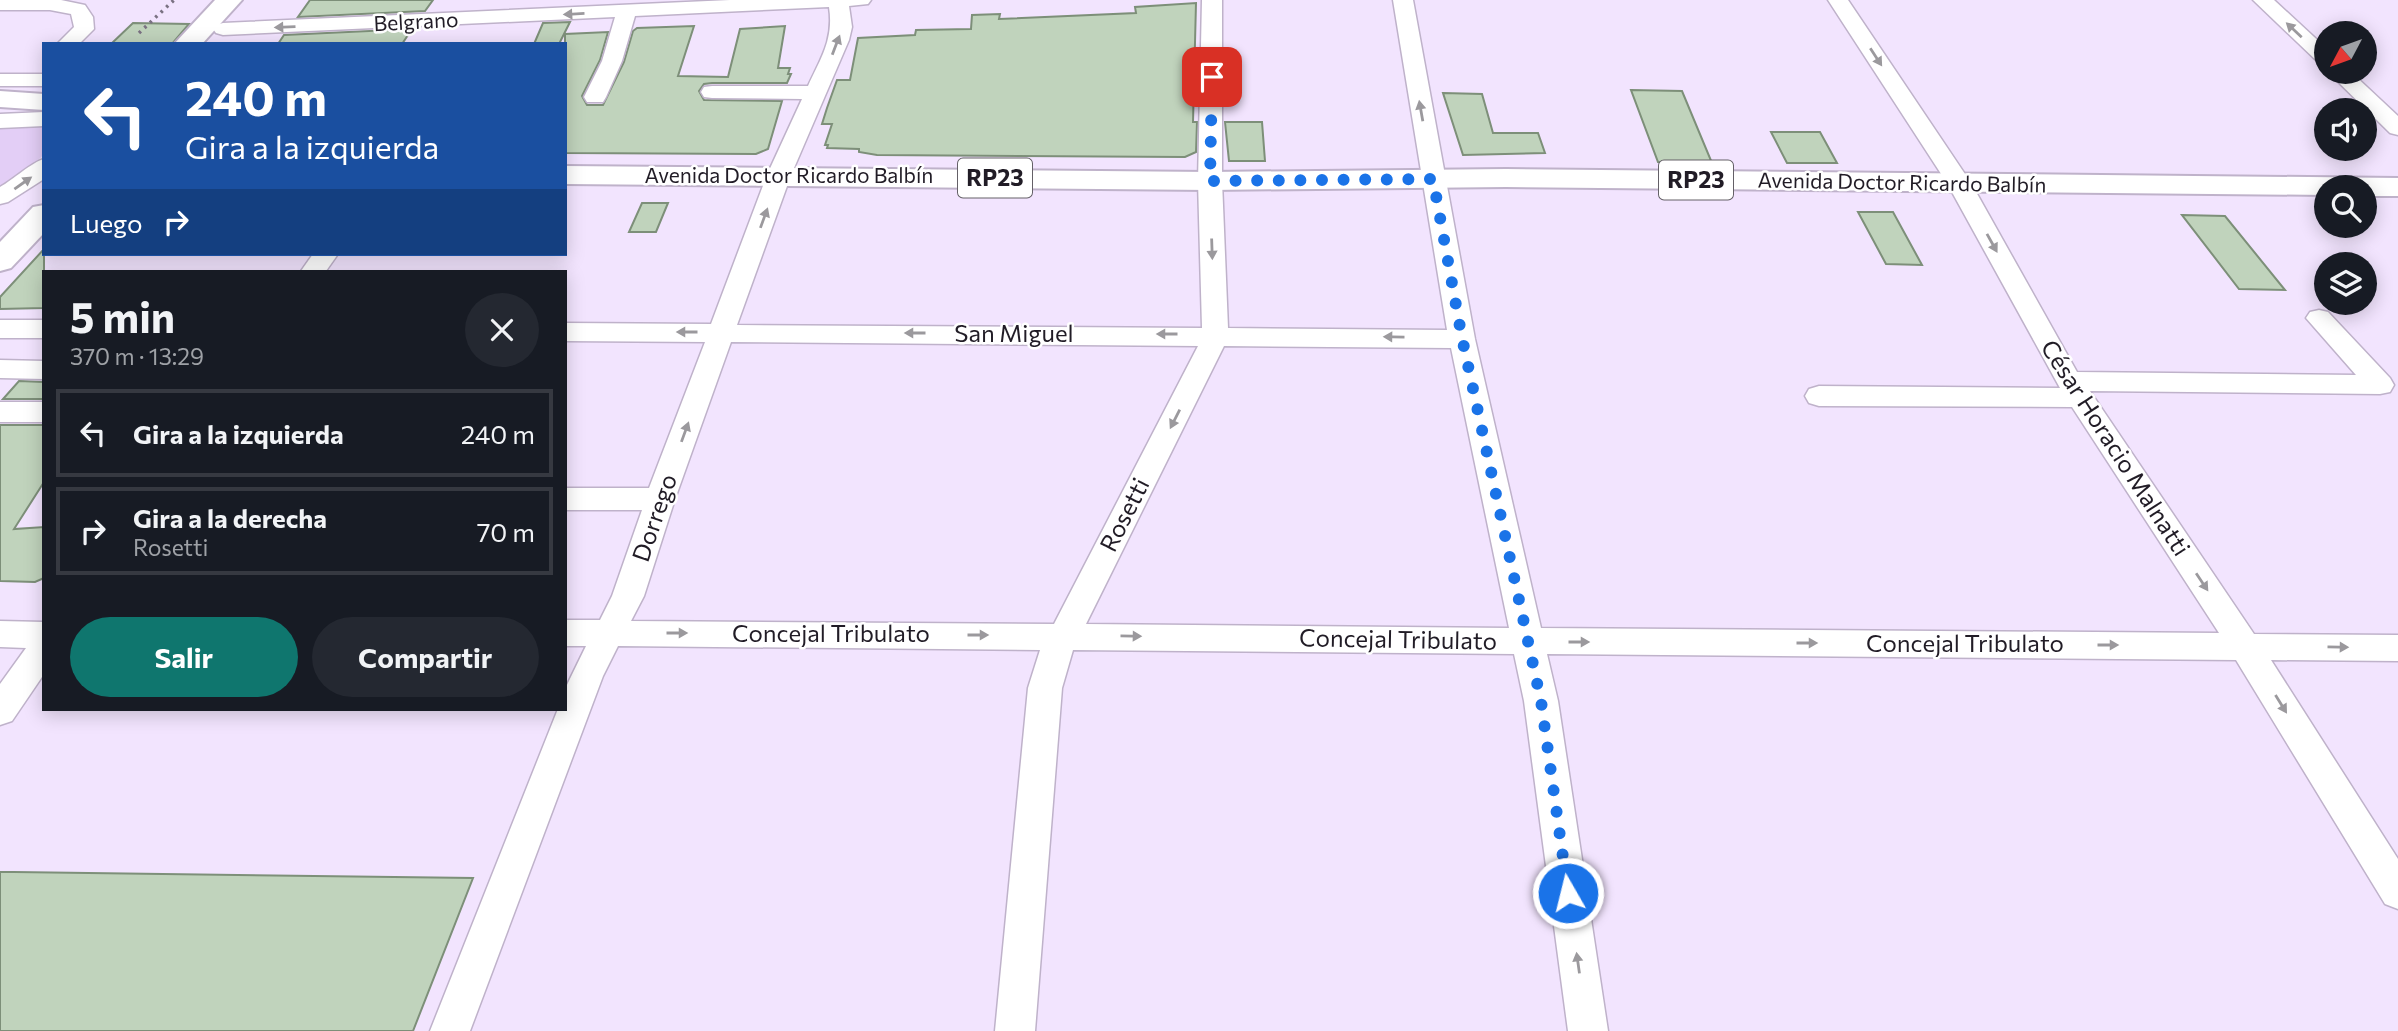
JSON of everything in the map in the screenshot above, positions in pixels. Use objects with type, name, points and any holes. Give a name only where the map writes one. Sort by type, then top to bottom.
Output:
[{"type":"main road","points":[[189,42],[229,0]]},
{"type":"main road","points":[[217,36],[250,0]]},
{"type":"main road","points":[[0,99],[42,102]]},
{"type":"main road","name":"Avenida Doctor Ricardo Balbín","points":[[567,175],[2398,187]]},
{"type":"main road","points":[[0,218],[42,212]]},
{"type":"main road","points":[[0,261],[42,214]]},
{"type":"street","points":[[487,26],[505,0]]},
{"type":"street","name":"Belgrano","points":[[217,36],[487,26],[625,12],[861,0]]},
{"type":"street","name":"Rosetti","points":[[1015,1031],[1045,688],[1052,659],[1207,358],[1215,335],[1210,181],[1212,0]]},
{"type":"street","points":[[1403,0],[1462,338],[1541,701],[1588,1031]]},
{"type":"street","name":"César Horacio Malnatti","points":[[1838,0],[1959,183],[2075,389],[2245,646],[2398,892]]},
{"type":"street","points":[[2263,0],[2314,48]]},
{"type":"street","name":"Dorrego","points":[[450,1031],[587,676],[628,596],[660,499],[779,175],[839,40],[842,27],[838,1]]},
{"type":"street","points":[[0,4],[50,4],[78,9],[83,16],[84,29],[69,42]]},
{"type":"street","points":[[595,97],[612,61],[625,12]]},
{"type":"street","points":[[0,80],[34,80]]},
{"type":"street","points":[[2352,84],[2398,128]]},
{"type":"street","points":[[712,92],[816,93]]},
{"type":"street","points":[[0,121],[42,119]]},
{"type":"street","points":[[0,197],[29,180],[42,168]]},
{"type":"street","points":[[314,270],[324,256]]},
{"type":"street","points":[[1819,396],[2380,385],[2319,318]]},
{"type":"street","points":[[4,335],[42,329]]},
{"type":"street","name":"San Miguel","points":[[567,332],[1462,338]]},
{"type":"street","points":[[0,369],[42,370]]},
{"type":"street","points":[[0,412],[42,412]]},
{"type":"street","points":[[567,499],[660,499]]},
{"type":"street","name":"Concejal Tribulato","points":[[567,633],[2398,648]]},
{"type":"street","points":[[0,634],[42,635]]},
{"type":"street","points":[[0,711],[42,651]]},
{"type":"shaded area","points":[[0,124],[42,126],[42,156],[27,172],[0,190]]},
{"type":"building","points":[[310,0],[433,0],[425,11],[298,17]]},
{"type":"building","points":[[1196,3],[1193,122],[1197,122],[1196,152],[1185,157],[877,155],[859,152],[859,149],[827,148],[828,145],[825,145],[832,124],[822,124],[837,80],[850,80],[858,38],[915,35],[916,30],[971,29],[972,15],[1000,14],[999,19],[1136,13],[1135,7]]},
{"type":"building","points":[[570,22],[560,42],[535,42],[543,23]]},
{"type":"building","points":[[133,23],[189,24],[174,42],[113,42]]},
{"type":"building","points":[[694,26],[678,76],[728,77],[740,29],[785,26],[778,68],[790,68],[788,74],[791,74],[787,83],[712,83],[704,84],[699,91],[704,100],[782,101],[768,149],[756,154],[567,153],[565,34],[608,32],[600,60],[582,96],[587,105],[603,105],[624,62],[633,31],[637,28]]},
{"type":"building","points":[[412,29],[403,42],[279,42],[284,35]]},
{"type":"building","points":[[1631,90],[1682,91],[1712,163],[1658,162]]},
{"type":"building","points":[[1443,93],[1482,94],[1493,133],[1538,133],[1545,153],[1463,155]]},
{"type":"building","points":[[1225,122],[1262,122],[1265,161],[1229,161]]},
{"type":"building","points":[[1771,132],[1820,132],[1837,163],[1787,163]]},
{"type":"building","points":[[642,203],[668,203],[656,232],[629,232]]},
{"type":"building","points":[[1858,212],[1893,212],[1922,265],[1886,264]]},
{"type":"building","points":[[2182,215],[2225,216],[2285,290],[2239,289]]},
{"type":"building","points":[[42,251],[42,308],[0,309],[0,297]]},
{"type":"building","points":[[19,381],[42,382],[42,399],[3,399]]},
{"type":"building","points":[[0,425],[42,425],[42,485],[14,529],[42,527],[42,579],[35,582],[0,581]]},
{"type":"building","points":[[0,872],[473,878],[413,1031],[0,1031]]},
{"type":"railway","points":[[139,33],[174,0]]},
{"type":"route","points":[[1212,77],[1210,181],[1433,179],[1462,338],[1541,701],[1568,893]]}]
